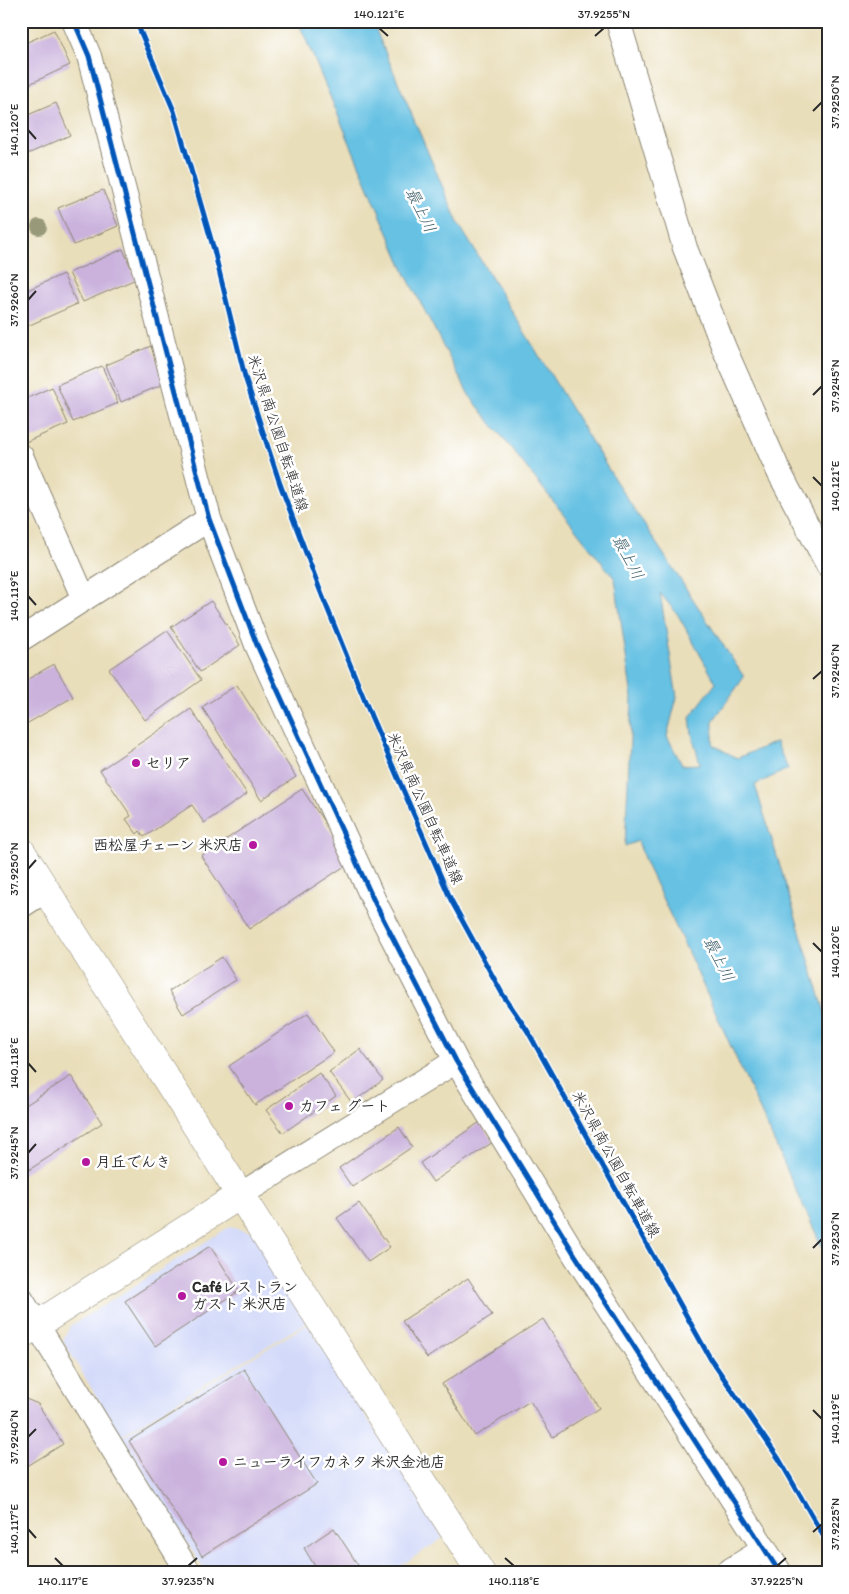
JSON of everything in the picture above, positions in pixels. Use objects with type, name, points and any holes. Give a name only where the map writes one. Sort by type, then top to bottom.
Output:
[{"type":"street","points":[[74,21],[89,56],[209,519],[257,645],[370,894],[456,1061],[575,1255],[780,1573]]},
{"type":"street","points":[[618,21],[682,239],[692,267],[724,348],[779,472],[828,565]]},
{"type":"street","points":[[21,456],[84,599]]},
{"type":"street","points":[[21,639],[209,519]]},
{"type":"street","points":[[21,851],[481,1573]]},
{"type":"street","points":[[21,906],[46,890]]},
{"type":"street","points":[[30,1330],[240,1194],[456,1061]]},
{"type":"street","points":[[21,1299],[30,1330],[189,1573]]},
{"type":"street","points":[[726,1573],[765,1549]]},
{"type":"shaded area","points":[[229,1227],[253,1232],[307,1322],[120,1436],[63,1341],[70,1326]]},
{"type":"shaded area","points":[[308,1324],[443,1538],[390,1573],[206,1573],[121,1437]]},
{"type":"water","name":"最上川","points":[[298,21],[372,21],[458,223],[615,480],[744,677],[713,721],[713,745],[737,758],[776,742],[788,769],[755,785],[828,1022],[828,1260],[646,864],[638,841],[625,846],[632,698],[615,579],[469,395],[406,275]],"holes":[[[660,593],[678,615],[716,683],[690,717],[692,734],[700,764],[682,765],[667,736],[677,697]]]},
{"type":"building","points":[[54,30],[70,65],[21,88],[21,45]]},
{"type":"building","points":[[56,103],[70,135],[21,157],[21,118]]},
{"type":"building","points":[[103,190],[118,226],[74,245],[58,208]]},
{"type":"building","points":[[123,249],[136,279],[83,302],[69,273]]},
{"type":"building","points":[[63,274],[77,304],[23,328],[21,324],[21,293]]},
{"type":"building","points":[[151,346],[166,383],[121,402],[106,365]]},
{"type":"building","points":[[102,366],[118,403],[73,422],[57,385]]},
{"type":"building","points":[[52,387],[68,424],[23,443],[21,439],[21,401]]},
{"type":"building","points":[[211,601],[240,645],[200,672],[171,627]]},
{"type":"building","points":[[167,630],[201,680],[145,720],[109,669]]},
{"type":"building","points":[[54,664],[73,697],[21,727],[21,683]]},
{"type":"building","points":[[237,685],[296,777],[261,800],[202,707]]},
{"type":"building","points":[[191,709],[247,794],[204,823],[192,805],[144,837],[140,831],[137,834],[126,819],[131,816],[100,770]]},
{"type":"building","points":[[302,789],[351,862],[249,929],[201,856]]},
{"type":"building","points":[[222,957],[236,980],[183,1014],[169,991]]},
{"type":"building","points":[[308,1013],[334,1052],[255,1105],[229,1066]]},
{"type":"building","points":[[360,1049],[383,1080],[352,1103],[329,1072]]},
{"type":"building","points":[[319,1073],[336,1096],[283,1133],[266,1110]]},
{"type":"building","points":[[71,1076],[102,1123],[21,1175],[21,1108]]},
{"type":"building","points":[[480,1122],[493,1142],[433,1182],[420,1163]]},
{"type":"building","points":[[399,1127],[412,1147],[352,1187],[339,1168]]},
{"type":"building","points":[[359,1203],[390,1247],[368,1262],[337,1218]]},
{"type":"building","name":"Caféレストラン ガスト 米沢店","points":[[210,1246],[239,1291],[155,1346],[125,1301]]},
{"type":"building","points":[[468,1278],[492,1315],[427,1358],[402,1321]]},
{"type":"building","points":[[543,1319],[599,1408],[553,1437],[530,1401],[475,1436],[442,1384]]},
{"type":"building","name":"ニューライフカネタ 米沢金池店","points":[[244,1369],[317,1484],[202,1556],[129,1441]]},
{"type":"building","points":[[21,1397],[38,1404],[63,1444],[21,1470]]},
{"type":"building","points":[[334,1528],[363,1573],[319,1573],[304,1548]]},
{"type":"cycle path","points":[[74,21],[89,56],[209,519],[257,645],[375,903],[456,1061],[575,1255],[780,1573]]},
{"type":"cycle path","name":"米沢県南公園自転車道線","points":[[136,21],[174,111],[214,250],[245,377],[280,484],[371,716],[451,900],[503,995],[527,1030],[710,1358],[779,1459],[828,1544]]},
{"type":"place","name":"セリア","points":[[136,763]]},
{"type":"place","name":"西松屋チェーン 米沢店","points":[[253,845]]},
{"type":"place","name":"カフェ グート","points":[[289,1106]]},
{"type":"place","name":"月丘でんき","points":[[86,1162]]},
{"type":"place","name":"Caféレストラン ガスト 米沢店","points":[[182,1296]]},
{"type":"place","name":"ニューライフカネタ 米沢金池店","points":[[223,1462]]}]
